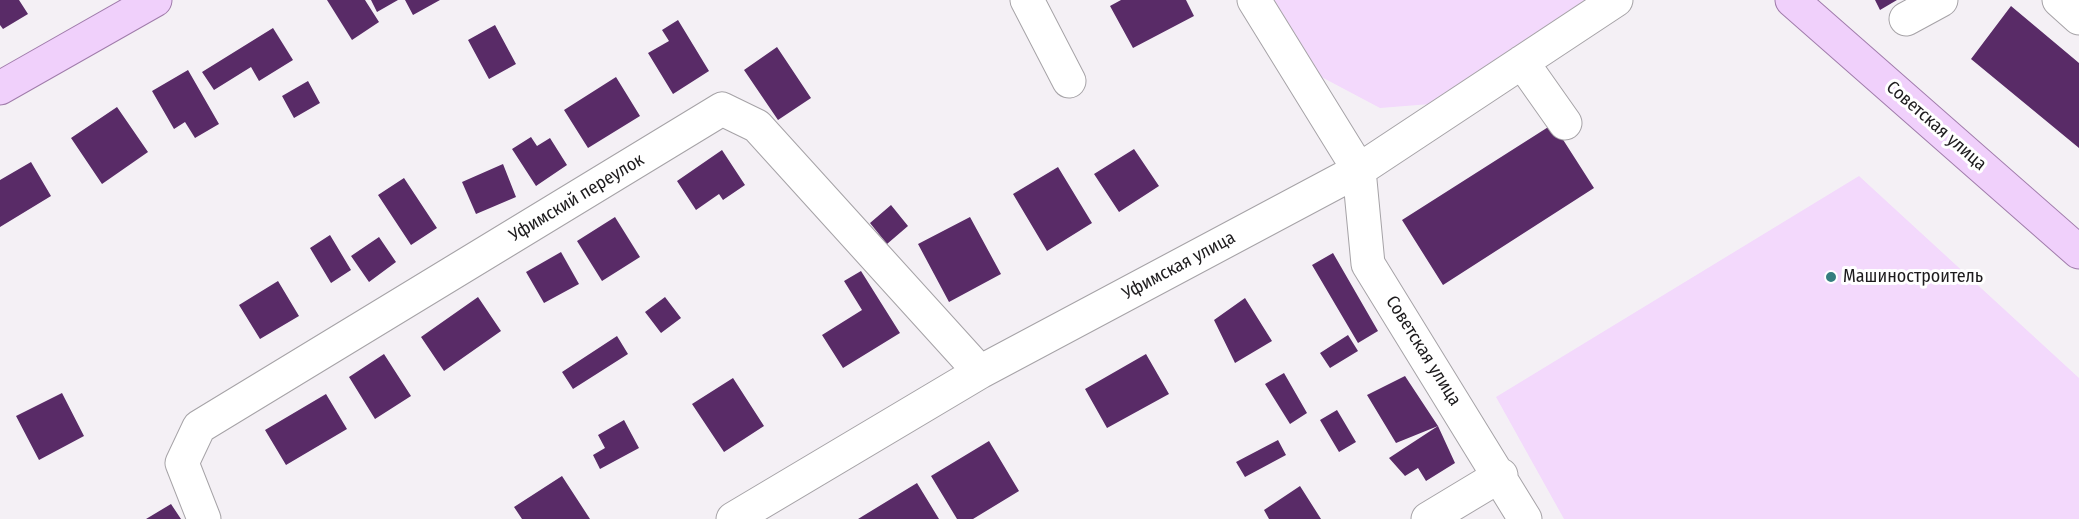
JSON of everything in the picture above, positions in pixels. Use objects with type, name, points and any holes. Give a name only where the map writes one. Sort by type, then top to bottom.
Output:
[{"type":"main road","points":[[0,88],[155,0]]},
{"type":"main road","name":"Советская улица","points":[[1792,0],[2079,252]]},
{"type":"street","points":[[1027,0],[1069,81]]},
{"type":"street","points":[[1254,0],[1359,170]]},
{"type":"street","name":"Уфимская улица","points":[[733,519],[980,372],[1359,170],[1616,0]]},
{"type":"street","points":[[1906,19],[1941,0]]},
{"type":"street","points":[[2059,0],[2079,18]]},
{"type":"street","points":[[1522,62],[1565,123]]},
{"type":"street","name":"Уфимский переулок","points":[[204,519],[182,463],[199,427],[722,109],[757,126],[980,372]]},
{"type":"street","name":"Советская улица","points":[[1359,170],[1368,264],[1501,476],[1525,519]]},
{"type":"street","points":[[1428,519],[1501,476]]},
{"type":"shaded area","points":[[1243,0],[1596,0],[1443,103],[1380,108],[1295,63]]},
{"type":"shaded area","name":"Машиностроитель","points":[[1859,176],[2079,378],[2079,519],[1564,519],[1496,397]]},
{"type":"building","points":[[0,0],[19,0],[28,14],[3,29],[0,25]]},
{"type":"building","points":[[327,0],[365,0],[379,22],[352,40]]},
{"type":"building","points":[[371,0],[398,0],[377,12]]},
{"type":"building","points":[[405,0],[440,0],[413,15]]},
{"type":"building","points":[[1121,0],[1186,0],[1194,16],[1133,48],[1110,6]]},
{"type":"building","points":[[1875,0],[1897,0],[1880,10]]},
{"type":"building","points":[[2011,6],[2079,63],[2079,148],[1971,59]]},
{"type":"building","points":[[678,20],[709,71],[673,94],[648,53],[669,41],[662,30]]},
{"type":"building","points":[[495,25],[516,64],[489,79],[468,40]]},
{"type":"building","points":[[273,28],[293,60],[259,81],[251,67],[214,90],[202,72]]},
{"type":"building","points":[[777,47],[811,98],[778,120],[744,70]]},
{"type":"building","points":[[188,70],[219,124],[195,138],[185,122],[174,129],[152,91]]},
{"type":"building","points":[[616,77],[640,116],[588,148],[564,110]]},
{"type":"building","points":[[308,81],[320,103],[294,118],[282,96]]},
{"type":"building","points":[[117,107],[148,152],[102,184],[71,138]]},
{"type":"building","points":[[1553,124],[1594,188],[1443,285],[1402,220]]},
{"type":"building","points":[[531,137],[537,146],[550,138],[567,165],[536,186],[512,149]]},
{"type":"building","points":[[1134,149],[1159,186],[1119,212],[1094,174]]},
{"type":"building","points":[[722,150],[745,185],[723,200],[719,194],[696,210],[677,181]]},
{"type":"building","points":[[31,162],[51,196],[0,227],[0,180]]},
{"type":"building","points":[[503,164],[516,197],[476,214],[462,182]]},
{"type":"building","points":[[1058,167],[1092,223],[1047,251],[1013,194]]},
{"type":"building","points":[[404,178],[437,228],[411,245],[378,195]]},
{"type":"building","points":[[891,205],[908,226],[887,244],[870,223]]},
{"type":"building","points":[[615,217],[640,257],[602,281],[577,241]]},
{"type":"building","points":[[970,217],[1001,274],[949,302],[918,244]]},
{"type":"building","points":[[330,235],[351,270],[331,283],[310,248]]},
{"type":"building","points":[[379,237],[396,262],[369,282],[351,256]]},
{"type":"building","points":[[561,252],[579,284],[544,303],[526,272]]},
{"type":"building","points":[[1333,253],[1378,331],[1358,343],[1312,265]]},
{"type":"building","points":[[861,271],[900,333],[843,368],[822,335],[862,310],[844,281]]},
{"type":"building","points":[[278,281],[299,316],[260,339],[239,305]]},
{"type":"building","points":[[478,297],[501,331],[444,371],[421,337]]},
{"type":"building","points":[[665,297],[681,318],[661,333],[645,312]]},
{"type":"building","points":[[1245,298],[1272,341],[1235,363],[1214,320]]},
{"type":"building","points":[[1348,335],[1358,351],[1330,368],[1320,353]]},
{"type":"building","points":[[617,336],[628,354],[573,389],[562,372]]},
{"type":"building","points":[[384,354],[411,396],[375,419],[349,377]]},
{"type":"building","points":[[1146,354],[1169,394],[1107,428],[1085,389]]},
{"type":"building","points":[[1284,373],[1307,413],[1290,424],[1265,384]]},
{"type":"building","points":[[1405,376],[1438,426],[1396,443],[1367,395]]},
{"type":"building","points":[[733,378],[764,426],[724,452],[692,404]]},
{"type":"building","points":[[62,393],[84,436],[39,460],[16,416]]},
{"type":"building","points":[[326,394],[347,429],[286,465],[265,430]]},
{"type":"building","points":[[1337,410],[1356,442],[1339,452],[1320,420]]},
{"type":"building","points":[[624,420],[639,448],[600,469],[593,455],[605,448],[598,435]]},
{"type":"building","points":[[1438,426],[1455,463],[1426,481],[1418,468],[1405,476],[1389,458]]},
{"type":"building","points":[[1278,440],[1286,455],[1245,477],[1236,462]]},
{"type":"building","points":[[989,441],[1019,491],[973,519],[957,519],[931,476]]},
{"type":"building","points":[[562,476],[590,519],[522,519],[514,507]]},
{"type":"building","points":[[917,483],[939,519],[858,519]]},
{"type":"building","points":[[1300,486],[1321,519],[1269,519],[1264,510]]},
{"type":"building","points":[[171,504],[181,519],[146,519]]},
{"type":"place","name":"Машиностроитель","points":[[1831,277]]}]
